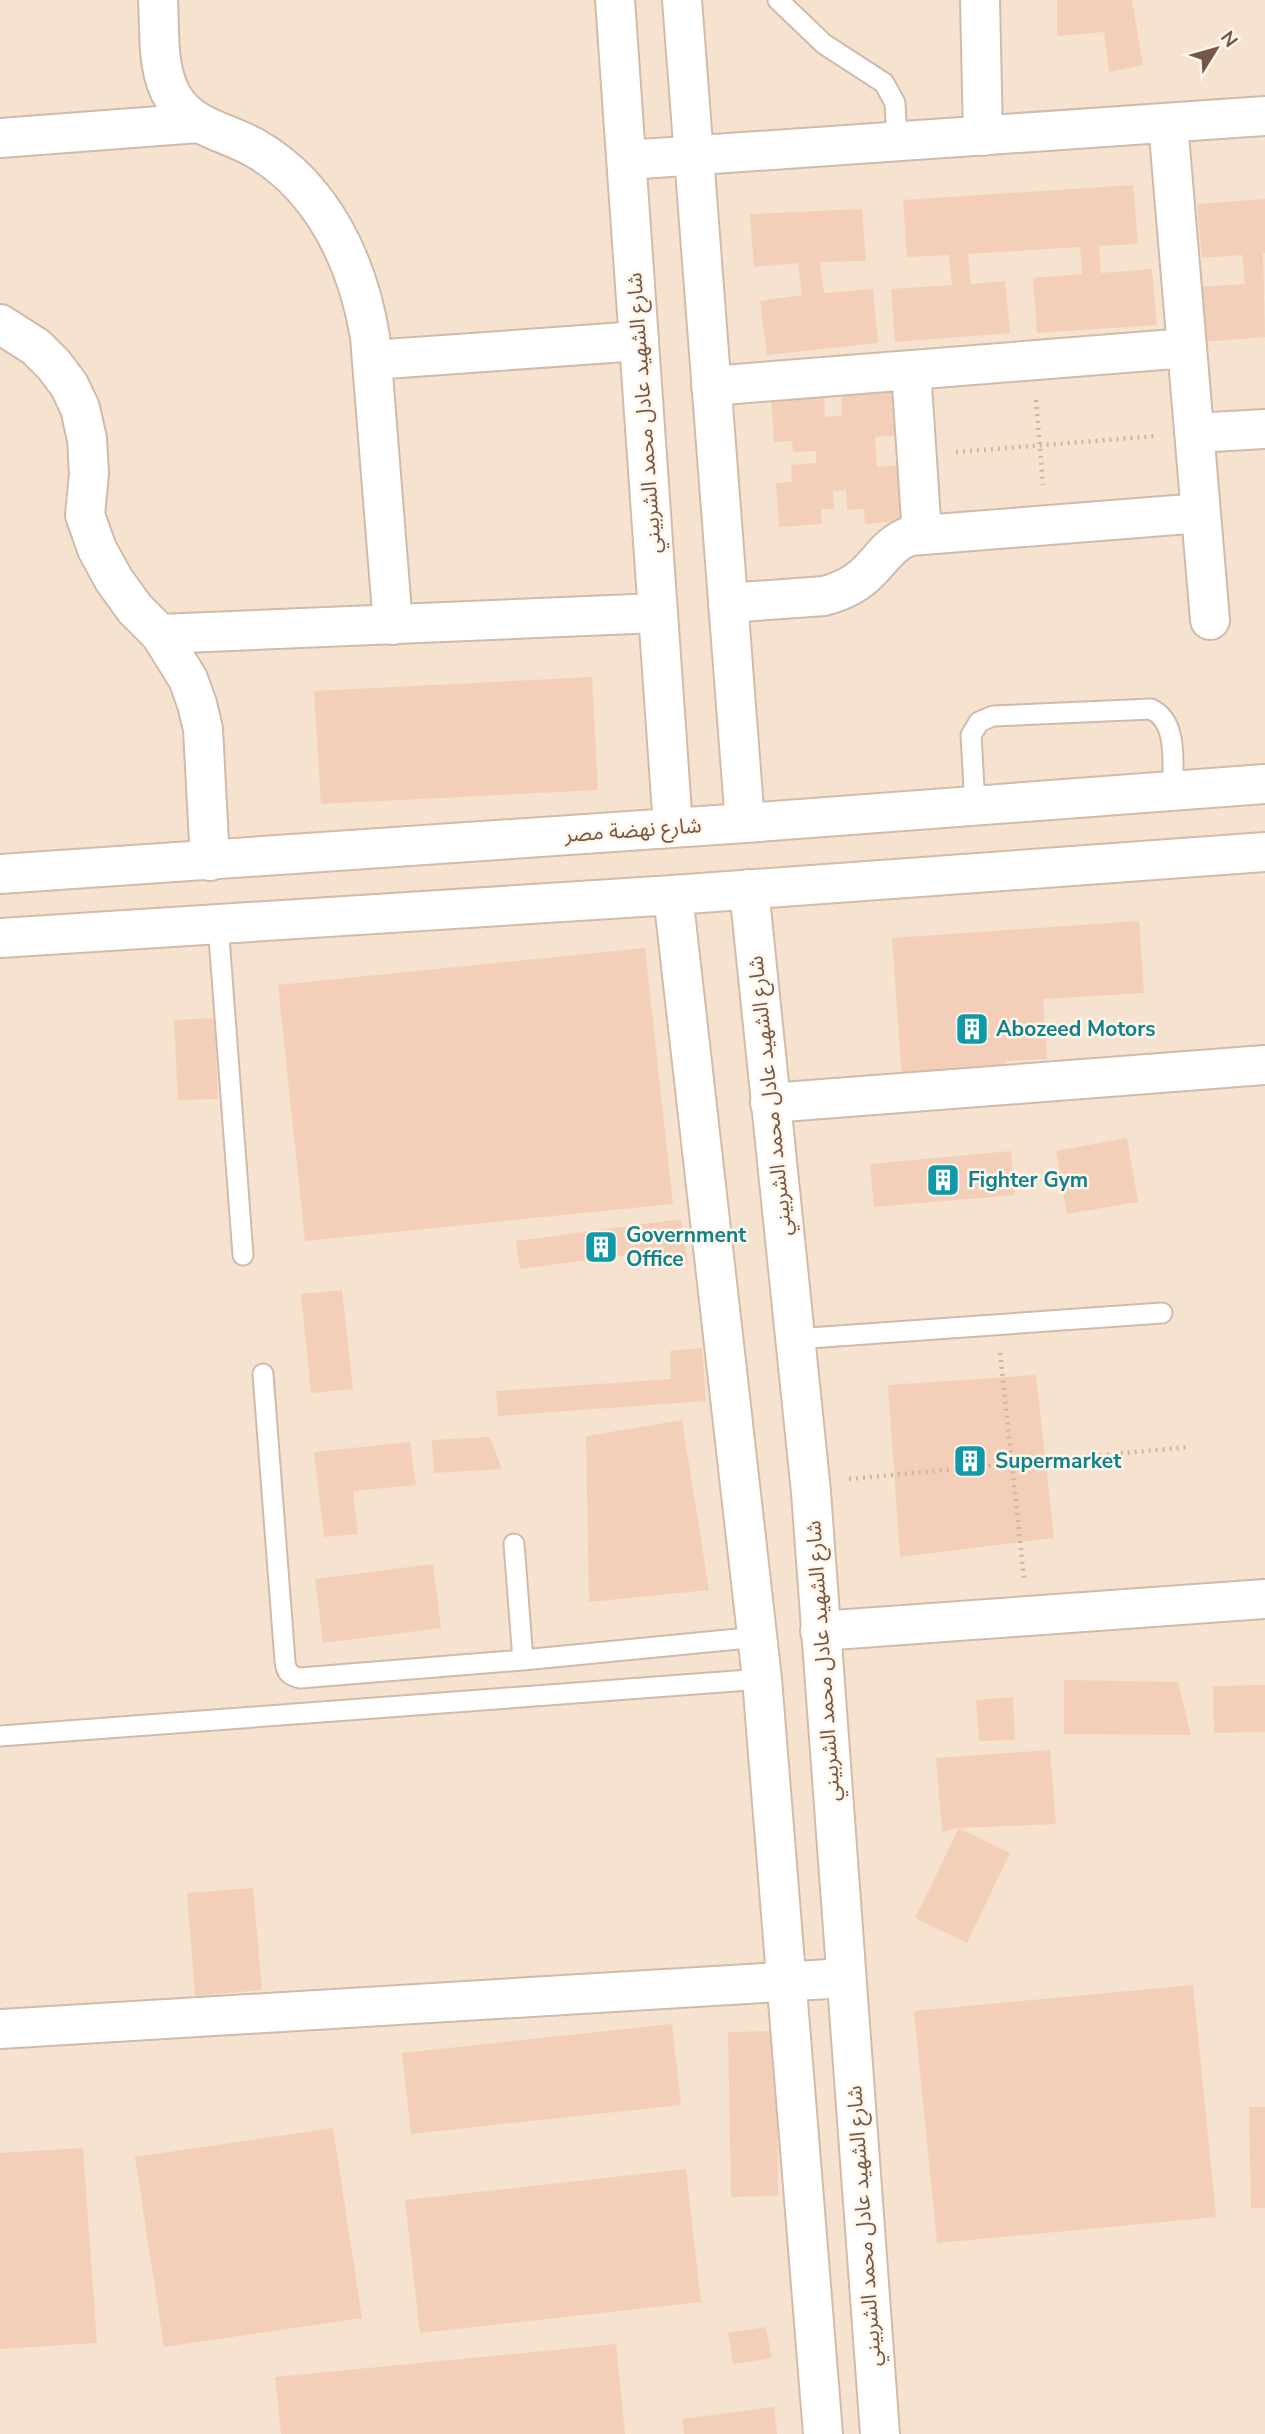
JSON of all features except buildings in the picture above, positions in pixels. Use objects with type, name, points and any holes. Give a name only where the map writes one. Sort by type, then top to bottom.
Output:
[{"type":"street","points":[[158,0],[163,74],[176,102],[198,123],[256,148],[305,190],[342,244],[355,274],[365,305],[372,360],[393,625]]},
{"type":"street","name":"شارع الشهيد عادل محمد الشربيني","points":[[615,0],[673,827]]},
{"type":"street","points":[[681,0],[745,823]]},
{"type":"street","points":[[979,0],[983,136]]},
{"type":"street","points":[[626,160],[1265,116]]},
{"type":"street","points":[[0,138],[198,123]]},
{"type":"street","points":[[1168,123],[1210,620]]},
{"type":"street","points":[[0,324],[36,347],[69,385],[80,408],[87,439],[89,474],[85,515],[97,549],[114,580],[135,609],[160,634],[188,679],[203,730],[210,861]]},
{"type":"street","points":[[372,360],[639,341]]},
{"type":"street","points":[[711,386],[1187,348]]},
{"type":"street","points":[[911,370],[922,535]]},
{"type":"street","points":[[1194,433],[1265,429]]},
{"type":"street","points":[[728,603],[824,596],[838,592],[863,577],[890,546],[900,540],[922,535],[1201,513]]},
{"type":"street","points":[[160,634],[658,613]]},
{"type":"street","name":"شارع نهضة مصر","points":[[0,874],[1265,784]]},
{"type":"street","points":[[0,938],[673,895],[1265,852]]},
{"type":"street","name":"شارع الشهيد عادل محمد الشربيني","points":[[749,889],[810,1483],[880,2434]]},
{"type":"street","points":[[673,895],[758,1637],[823,2434]]},
{"type":"street","points":[[770,1103],[1265,1065]]},
{"type":"street","points":[[820,1631],[1265,1599]]},
{"type":"street","points":[[762,1679],[823,1676]]},
{"type":"street","points":[[0,2029],[846,1979]]},
{"type":"lane","points":[[778,0],[824,44],[884,83],[895,103],[897,142]]},
{"type":"lane","points":[[975,805],[971,735],[979,722],[993,716],[1151,709],[1163,716],[1167,723],[1173,791]]},
{"type":"lane","points":[[218,924],[243,1255]]},
{"type":"lane","points":[[795,1339],[1162,1313]]},
{"type":"lane","points":[[263,1374],[285,1661],[286,1670],[292,1676],[300,1678],[523,1660],[758,1637]]},
{"type":"lane","points":[[514,1544],[523,1660]]},
{"type":"lane","points":[[0,1736],[762,1679]]},
{"type":"path","points":[[1033,360],[1047,525]]},
{"type":"path","points":[[916,454],[1194,433]]},
{"type":"path","points":[[997,1325],[1028,1615]]},
{"type":"path","points":[[810,1483],[1188,1447]]},
{"type":"shaded area","points":[[0,0],[1265,0],[1265,2434],[0,2434]]},
{"type":"place","name":"Abozeed Motors","points":[[972,1029]]},
{"type":"place","name":"Fighter Gym","points":[[943,1180]]},
{"type":"place","name":"Government Office","points":[[601,1247]]},
{"type":"place","name":"Supermarket","points":[[970,1461]]}]
